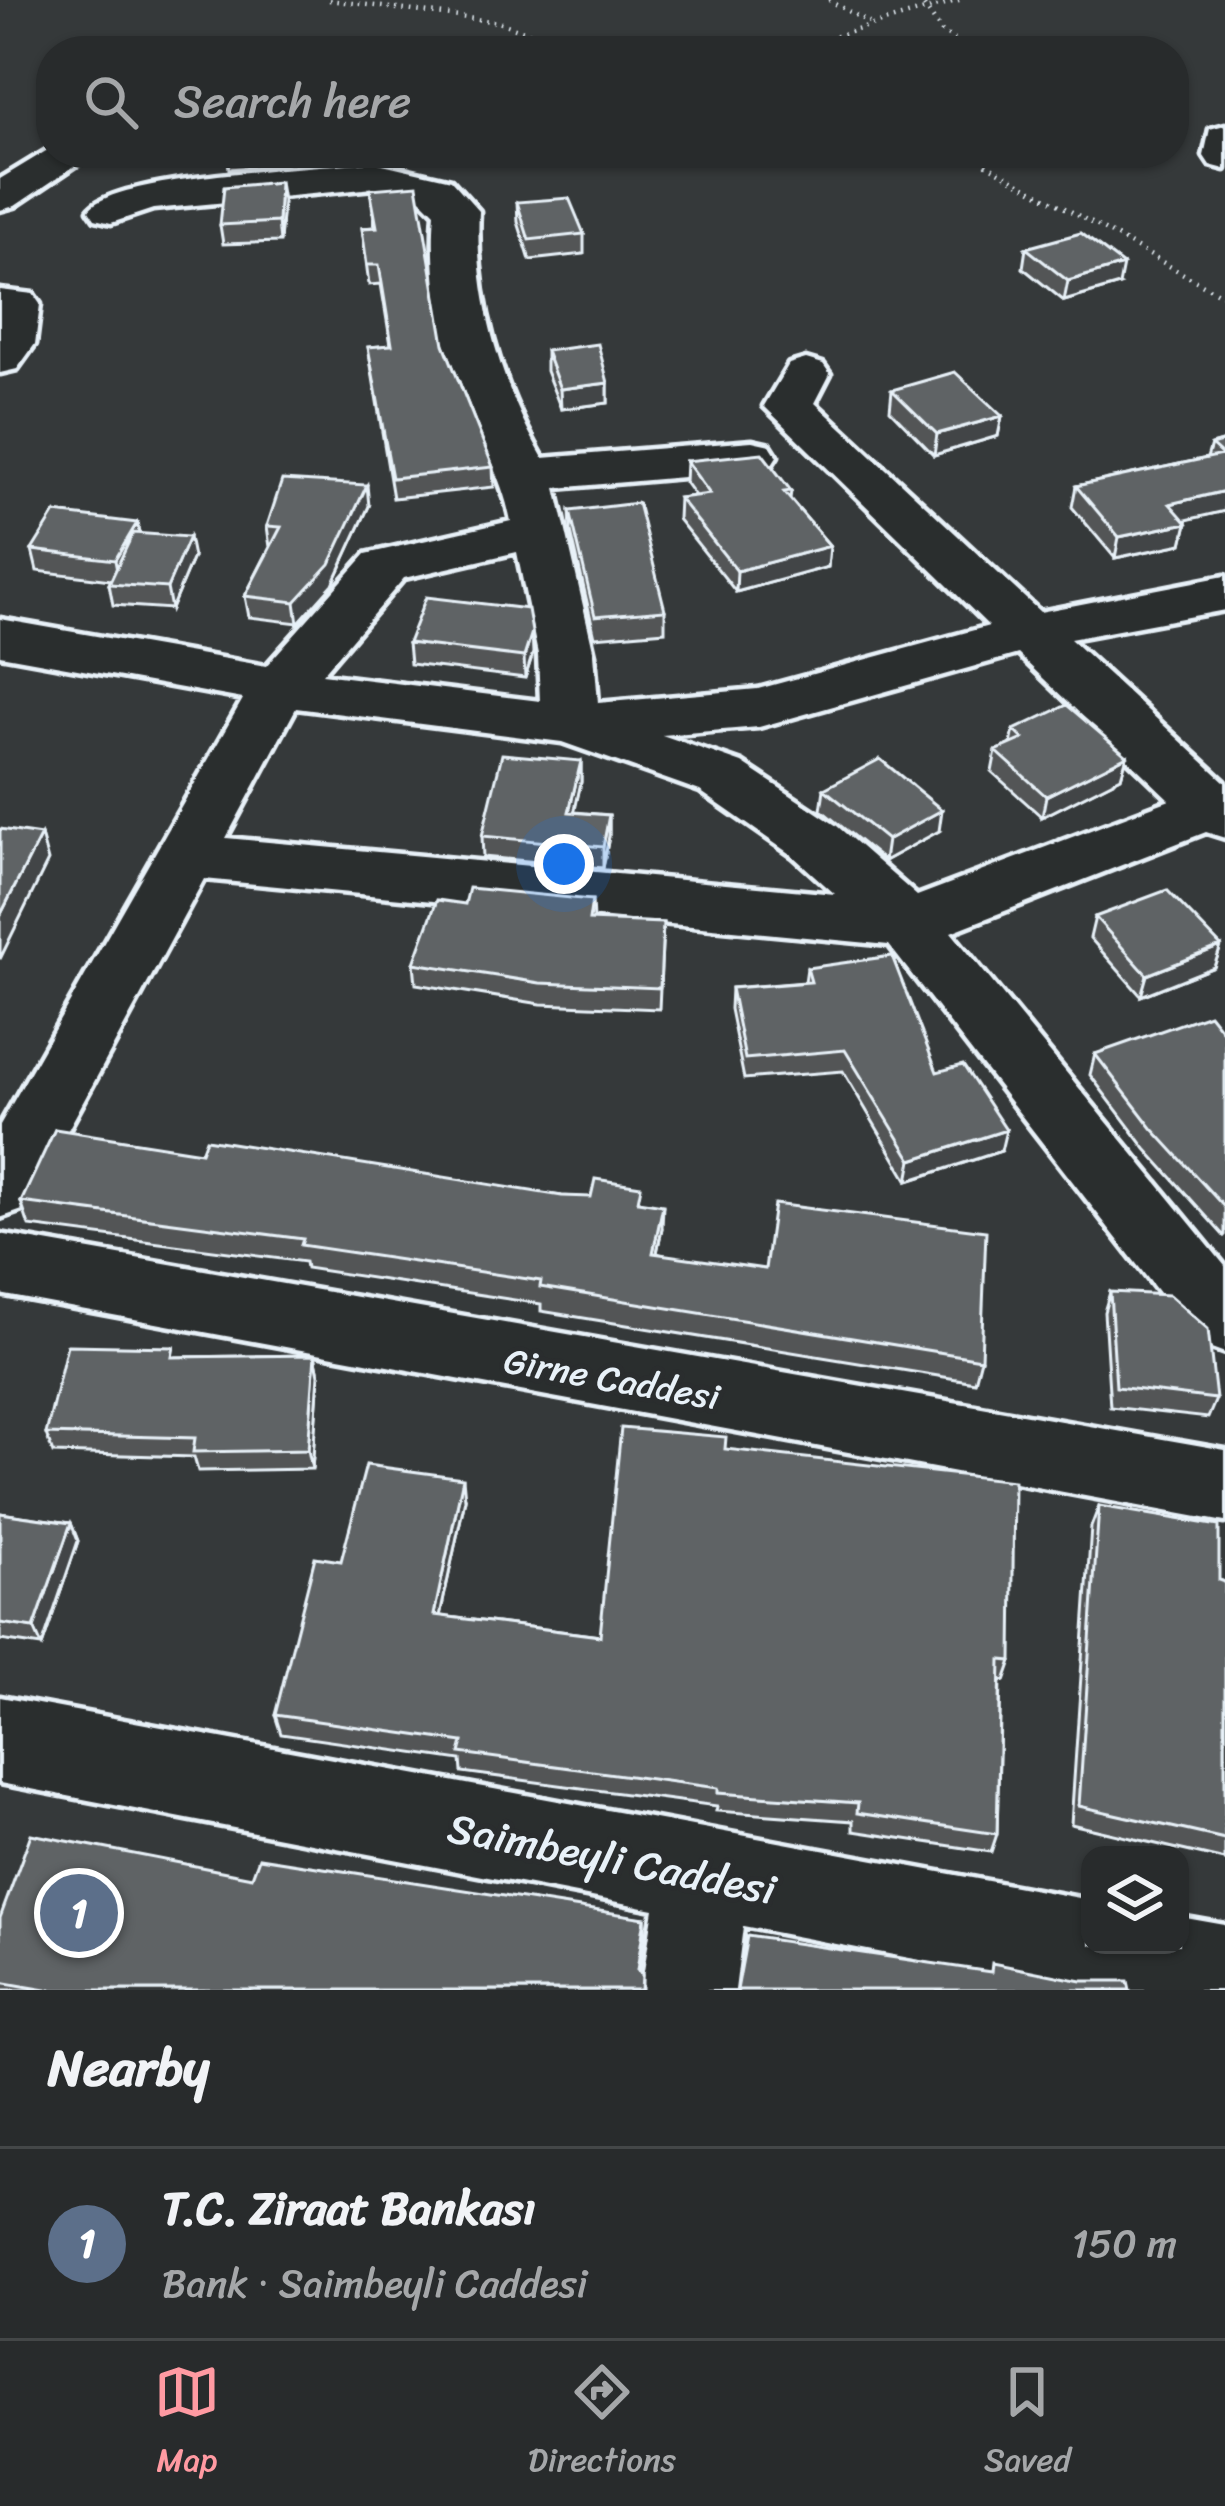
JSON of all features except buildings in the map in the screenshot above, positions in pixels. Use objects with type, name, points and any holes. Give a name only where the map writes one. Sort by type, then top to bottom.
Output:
[{"type":"street","points":[[1225,138],[1225,156]]},
{"type":"street","points":[[0,197],[48,168]]},
{"type":"street","points":[[111,211],[146,197],[374,175],[436,189],[457,211],[454,266],[488,406],[533,503],[566,654],[570,724]]},
{"type":"street","points":[[0,304],[17,304],[11,344],[0,359]]},
{"type":"street","points":[[189,856],[908,924],[1220,812],[789,406],[806,374]]},
{"type":"street","points":[[0,1189],[279,687],[385,566],[533,503],[752,455]]},
{"type":"street","points":[[570,724],[759,708],[1028,634],[1225,593]]},
{"type":"street","points":[[0,637],[279,687],[570,724],[722,777],[815,841],[908,924],[1225,1321]]},
{"type":"street","name":"Girne Caddesi","points":[[0,1264],[1225,1486]]},
{"type":"street","name":"Saimbeyli Caddesi","points":[[0,1740],[704,1877],[1225,1972]]},
{"type":"street","points":[[688,1990],[704,1877]]},
{"type":"path","points":[[329,0],[498,22],[539,36]]},
{"type":"path","points":[[829,0],[871,23]]},
{"type":"path","points":[[831,36],[922,3],[958,0]]},
{"type":"path","points":[[922,3],[949,36]]},
{"type":"path","points":[[993,168],[1225,297]]},
{"type":"place","name":"T.C. Ziraat Bankası","points":[[79,1913]]}]
